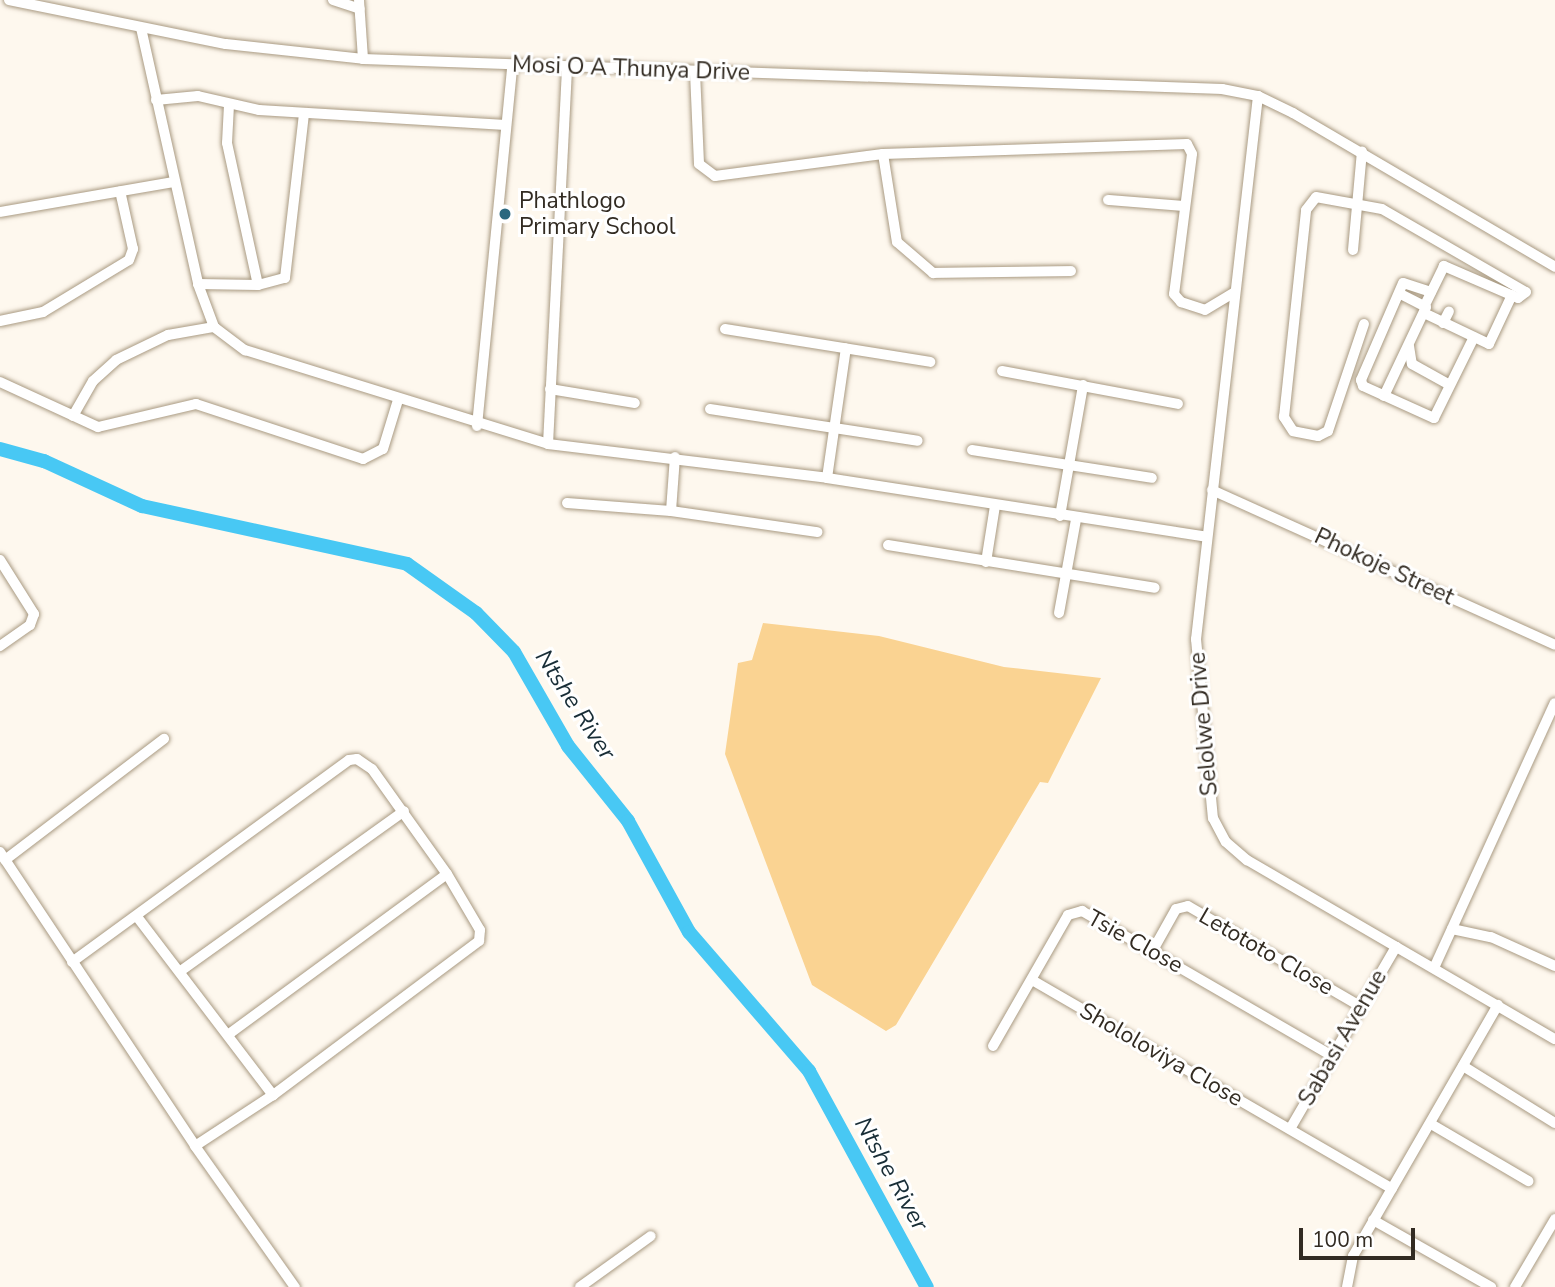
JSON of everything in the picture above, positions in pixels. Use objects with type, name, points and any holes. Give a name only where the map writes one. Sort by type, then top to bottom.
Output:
[{"type":"street","name":"Mosi O A Thunya Drive","points":[[9,0],[52,5],[141,28],[276,51],[363,59],[567,68],[1209,87],[1258,96],[1362,151],[1555,267]]},
{"type":"street","points":[[333,0],[359,4],[363,59]]},
{"type":"street","points":[[141,28],[198,284],[214,327],[254,355],[477,426],[548,444],[675,457],[827,478],[1076,519],[1206,537]]},
{"type":"street","points":[[477,426],[512,65]]},
{"type":"street","points":[[548,444],[567,68]]},
{"type":"street","points":[[695,72],[696,151],[706,172],[729,177],[883,154],[1181,142],[1192,154],[1174,294],[1181,302],[1205,310],[1233,293]]},
{"type":"street","points":[[156,100],[198,96],[229,105],[304,114],[506,125]]},
{"type":"street","name":"Selolwe Drive","points":[[1258,96],[1233,293],[1195,654],[1213,818],[1219,831],[1247,860],[1555,1039]]},
{"type":"street","points":[[229,105],[227,143],[258,285]]},
{"type":"street","points":[[198,284],[258,285],[281,282],[287,275],[304,114]]},
{"type":"street","points":[[1353,250],[1362,151]]},
{"type":"street","points":[[883,154],[897,242],[933,272],[1071,271]]},
{"type":"street","points":[[0,212],[174,182]]},
{"type":"street","points":[[0,321],[48,309],[128,260],[132,249],[120,191]]},
{"type":"street","points":[[1364,324],[1328,431],[1318,436],[1293,431],[1284,416],[1306,210],[1317,197],[1382,209],[1527,292],[1523,299],[1444,266]]},
{"type":"street","points":[[1108,200],[1185,206]]},
{"type":"street","points":[[1384,396],[1452,250]]},
{"type":"street","points":[[1483,283],[1489,270]]},
{"type":"street","points":[[1431,292],[1405,281],[1361,380],[1363,386],[1434,418],[1474,337]]},
{"type":"street","points":[[1399,293],[1443,323],[1490,343],[1512,295]]},
{"type":"street","points":[[1443,323],[1449,311]]},
{"type":"street","points":[[73,416],[93,381],[116,360],[168,335],[214,327]]},
{"type":"street","points":[[725,329],[930,362]]},
{"type":"street","points":[[1408,344],[1412,364],[1450,386]]},
{"type":"street","points":[[827,478],[846,348]]},
{"type":"street","points":[[1002,371],[1178,404]]},
{"type":"street","points":[[0,382],[73,416],[108,428],[196,404],[363,459],[383,449],[398,400]]},
{"type":"street","points":[[1060,516],[1083,385]]},
{"type":"street","points":[[550,390],[635,403]]},
{"type":"street","points":[[710,409],[918,441]]},
{"type":"street","points":[[972,450],[1152,478]]},
{"type":"street","points":[[671,511],[675,457]]},
{"type":"street","name":"Phokoje Street","points":[[1212,490],[1555,645]]},
{"type":"street","points":[[567,503],[671,511],[817,532]]},
{"type":"street","points":[[986,562],[995,506]]},
{"type":"street","points":[[1059,612],[1076,519]]},
{"type":"street","points":[[888,545],[1154,588]]},
{"type":"street","points":[[0,560],[34,614],[30,625],[0,646]]},
{"type":"street","points":[[1434,968],[1555,704]]},
{"type":"street","points":[[164,739],[3,856],[195,1146],[295,1287]]},
{"type":"street","points":[[72,962],[138,918],[341,762],[357,759],[365,763],[404,811],[447,874],[480,930],[479,941],[273,1095],[195,1146]]},
{"type":"street","points":[[182,970],[404,811]]},
{"type":"street","points":[[229,1034],[447,874]]},
{"type":"street","name":"Letototo Close","points":[[1153,950],[1176,909],[1188,906],[1360,1006]]},
{"type":"street","name":"Tsie Close","points":[[993,1046],[1068,915],[1074,911],[1082,911],[1332,1056]]},
{"type":"street","points":[[138,918],[182,970],[273,1095]]},
{"type":"street","points":[[1452,929],[1491,937],[1555,966]]},
{"type":"street","name":"Sabasi Avenue","points":[[1290,1129],[1396,947]]},
{"type":"street","name":"Shololoviya Close","points":[[1032,980],[1391,1189]]},
{"type":"street","points":[[1347,1287],[1349,1266],[1373,1220],[1498,1005]]},
{"type":"street","points":[[1463,1066],[1555,1123]]},
{"type":"street","points":[[1431,1124],[1528,1181]]},
{"type":"street","points":[[1515,1287],[1555,1219]]},
{"type":"street","points":[[1373,1220],[1490,1287]]},
{"type":"street","points":[[580,1287],[651,1236]]},
{"type":"shaded area","points":[[763,623],[879,636],[1004,667],[1101,678],[1048,783],[1040,782],[896,1025],[886,1031],[812,985],[725,754],[738,663],[752,660]]},
{"type":"waterway","name":"Ntshe River","points":[[0,449],[44,461],[142,506],[407,564],[476,613],[514,652],[568,746],[628,821],[689,932],[809,1071],[927,1287]]},
{"type":"place","name":"Phathlogo Primary School","points":[[505,214]]}]
